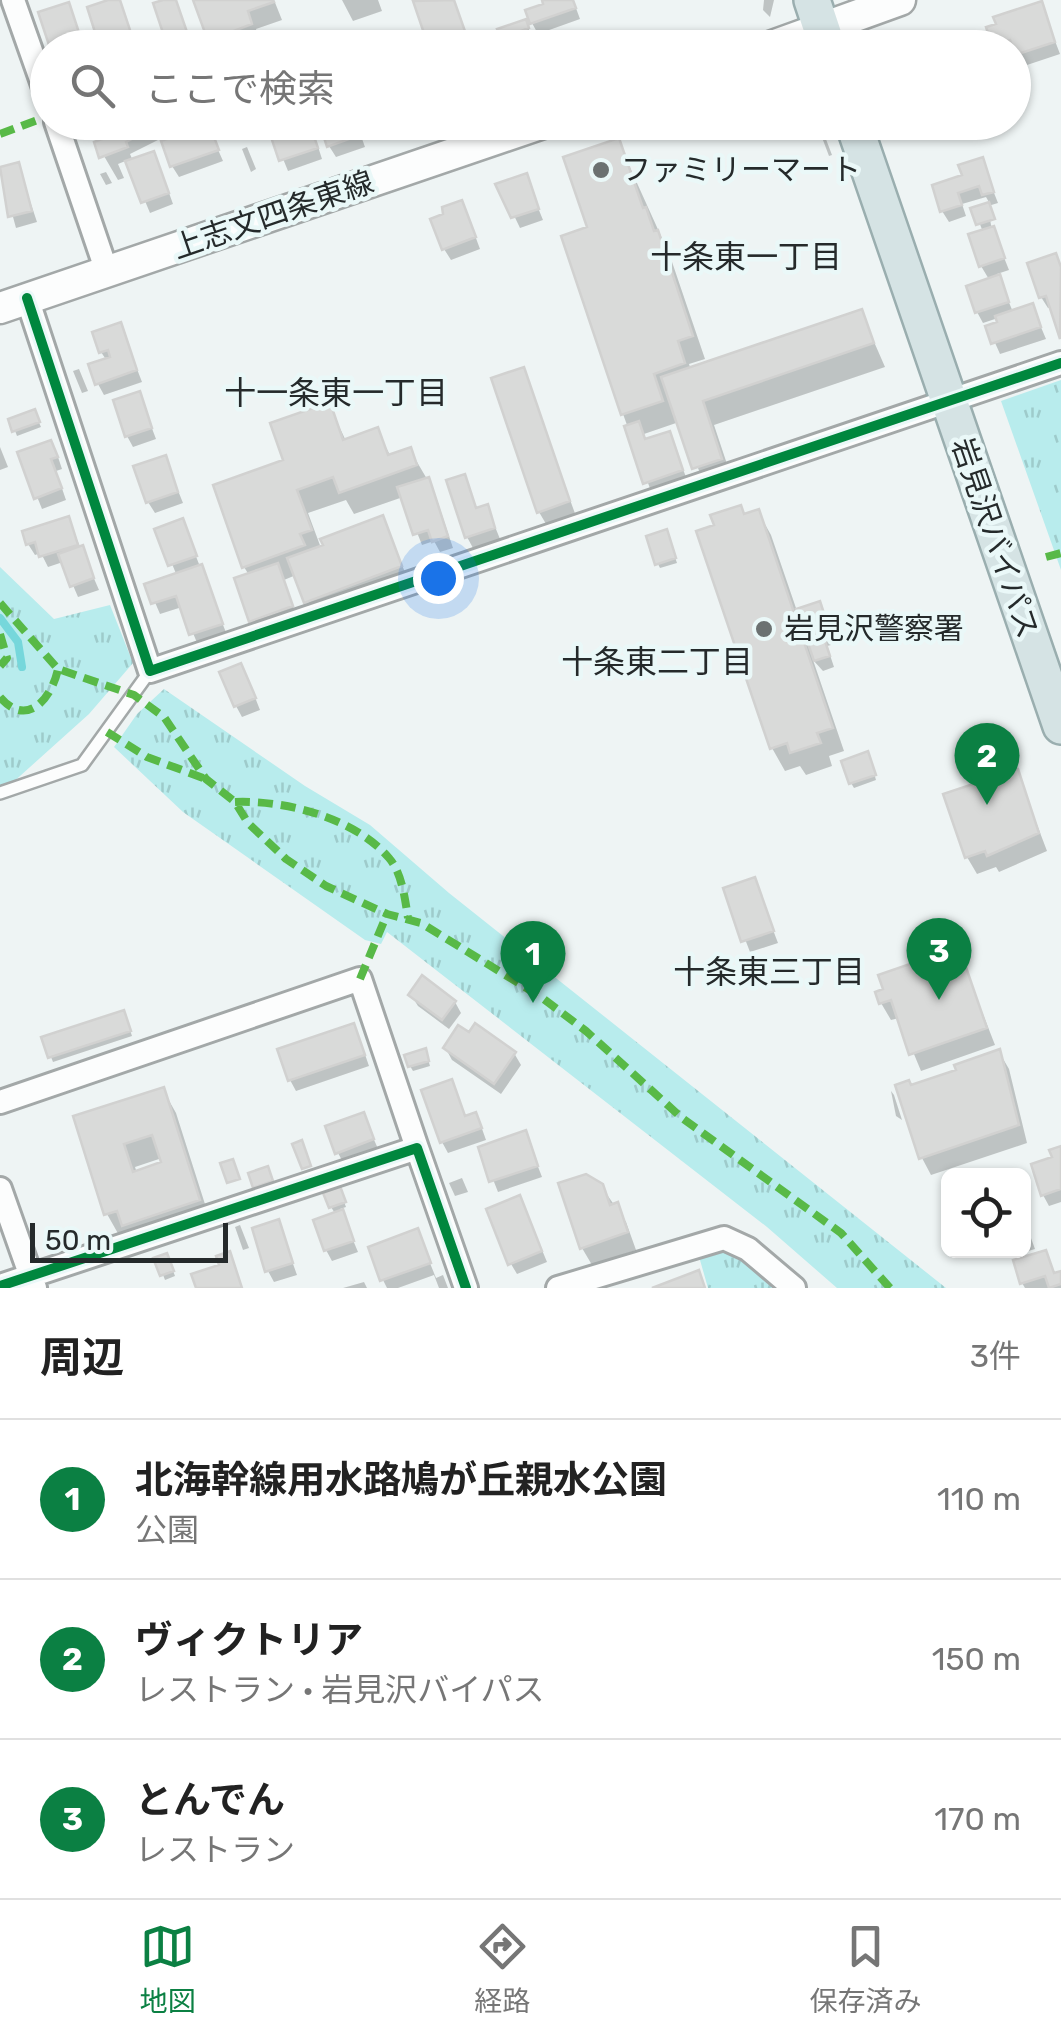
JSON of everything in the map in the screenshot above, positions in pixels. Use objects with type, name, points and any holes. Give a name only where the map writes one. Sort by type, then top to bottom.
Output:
[{"type":"highway","name":"岩見沢バイパス","points":[[859,140],[1061,726]]},
{"type":"main road","points":[[820,26],[900,0]]},
{"type":"main road","name":"上志文四条東線","points":[[14,303],[493,140]]},
{"type":"street","points":[[13,0],[30,48]]},
{"type":"street","points":[[62,140],[108,272]]},
{"type":"street","points":[[14,303],[150,671],[1061,363]]},
{"type":"street","points":[[0,1102],[360,979],[466,1288]]},
{"type":"street","points":[[0,1286],[33,1282],[418,1148]]},
{"type":"street","points":[[0,1188],[33,1282]]},
{"type":"street","points":[[558,1288],[724,1238],[748,1248],[794,1288]]},
{"type":"lane","points":[[0,793],[82,766],[150,671]]},
{"type":"green space","points":[[1061,380],[1061,570],[1001,401]]},
{"type":"green space","points":[[0,567],[54,619],[110,605],[133,663],[89,714],[0,794]]},
{"type":"green space","points":[[164,689],[305,786],[370,825],[449,893],[946,1288],[837,1288],[767,1227],[387,932],[381,944],[365,940],[183,812],[114,747],[137,714]]},
{"type":"green space","points":[[724,1245],[781,1288],[708,1288],[698,1253]]},
{"type":"building","points":[[120,0],[130,30],[94,30],[87,7]]},
{"type":"building","points":[[176,0],[186,30],[162,30],[153,3]]},
{"type":"building","points":[[193,0],[274,2],[248,11],[252,24],[236,30],[204,30]]},
{"type":"building","points":[[454,0],[465,30],[423,30],[413,1]]},
{"type":"building","points":[[542,0],[573,0],[576,8],[530,24],[525,10],[543,4]]},
{"type":"building","points":[[1042,1],[1055,42],[1031,50],[1031,30],[987,30],[986,27],[996,24],[993,17]]},
{"type":"building","points":[[69,2],[78,30],[44,30],[38,12]]},
{"type":"building","points":[[526,19],[529,28],[523,30],[497,29]]},
{"type":"building","points":[[130,140],[126,142],[128,147],[99,158],[94,142]]},
{"type":"building","points":[[215,140],[219,150],[170,167],[161,141]]},
{"type":"building","points":[[272,140],[315,140],[318,148],[279,161]]},
{"type":"building","points":[[325,140],[346,140],[327,147]]},
{"type":"building","points":[[620,140],[643,208],[646,207],[654,231],[658,230],[693,336],[678,341],[685,363],[654,374],[663,401],[621,415],[561,236],[587,227],[563,157]]},
{"type":"building","points":[[154,151],[169,193],[141,203],[125,161]]},
{"type":"building","points":[[983,157],[994,192],[982,195],[979,186],[958,193],[962,205],[940,212],[932,185],[962,175],[958,165]]},
{"type":"building","points":[[19,162],[32,211],[8,217],[0,167]]},
{"type":"building","points":[[527,173],[539,209],[511,218],[495,184]]},
{"type":"building","points":[[462,200],[476,237],[442,250],[430,219],[443,214],[442,207]]},
{"type":"building","points":[[989,202],[995,219],[976,225],[970,208]]},
{"type":"building","points":[[994,226],[1005,258],[979,267],[968,234]]},
{"type":"building","points":[[1056,253],[1061,267],[1060,339],[1046,296],[1039,298],[1027,263]]},
{"type":"building","points":[[1000,274],[1009,302],[975,313],[966,286]]},
{"type":"building","points":[[1033,303],[1041,327],[991,344],[985,326],[997,322],[995,316]]},
{"type":"building","points":[[862,309],[874,343],[703,401],[722,459],[692,469],[661,377]]},
{"type":"building","points":[[121,322],[137,370],[95,385],[88,364],[110,357],[108,350],[99,353],[92,332]]},
{"type":"building","points":[[524,367],[570,501],[537,513],[491,378]]},
{"type":"building","points":[[140,391],[152,428],[125,437],[113,400]]},
{"type":"building","points":[[330,402],[343,440],[378,427],[388,455],[411,447],[417,465],[339,493],[333,477],[297,490],[312,530],[300,534],[305,545],[242,568],[213,485],[283,460],[270,423]]},
{"type":"building","points":[[35,409],[40,422],[12,432],[8,419]]},
{"type":"building","points":[[639,421],[645,439],[670,431],[683,470],[643,484],[624,426]]},
{"type":"building","points":[[51,440],[58,457],[51,459],[62,488],[34,499],[17,452]]},
{"type":"building","points":[[166,455],[178,492],[146,503],[133,466]]},
{"type":"building","points":[[465,474],[476,508],[488,504],[495,528],[465,538],[446,480]]},
{"type":"building","points":[[429,477],[448,536],[432,542],[428,530],[413,535],[397,487]]},
{"type":"building","name":"岩見沢警察署","points":[[741,505],[744,514],[759,509],[833,728],[817,733],[821,743],[790,753],[787,743],[770,749],[696,531],[714,525],[710,515]]},
{"type":"building","points":[[383,515],[402,566],[304,603],[287,558],[323,545],[320,539]]},
{"type":"building","points":[[69,516],[78,545],[39,557],[35,542],[26,545],[22,531]]},
{"type":"building","points":[[183,518],[197,556],[168,566],[154,529]]},
{"type":"building","points":[[667,529],[676,558],[655,565],[646,536]]},
{"type":"building","points":[[83,545],[94,578],[70,587],[58,554]]},
{"type":"building","points":[[278,563],[293,606],[249,622],[234,578]]},
{"type":"building","points":[[202,564],[223,624],[189,635],[176,596],[151,604],[144,584]]},
{"type":"building","points":[[820,601],[830,632],[823,635],[830,656],[814,661],[796,609]]},
{"type":"building","points":[[241,663],[256,698],[234,707],[219,672]]},
{"type":"building","points":[[868,751],[876,775],[849,784],[841,761]]},
{"type":"building","points":[[1018,769],[1039,833],[987,856],[985,851],[965,858],[943,794]]},
{"type":"building","points":[[755,877],[774,931],[741,942],[723,888]]},
{"type":"building","points":[[959,947],[987,1028],[909,1055],[891,1000],[879,1004],[875,992],[883,989],[878,975]]},
{"type":"building","points":[[422,975],[456,1001],[442,1020],[408,995]]},
{"type":"building","points":[[124,1010],[131,1031],[48,1058],[41,1037]]},
{"type":"building","points":[[354,1023],[365,1055],[288,1081],[277,1049]]},
{"type":"building","points":[[475,1023],[516,1052],[494,1084],[443,1048],[458,1025],[469,1032]]},
{"type":"building","points":[[426,1048],[429,1061],[408,1067],[404,1055]]},
{"type":"building","points":[[1000,1049],[1019,1125],[919,1159],[895,1085],[909,1080],[911,1085],[956,1070],[954,1065]]},
{"type":"building","points":[[452,1079],[465,1116],[476,1112],[482,1128],[440,1143],[421,1090]]},
{"type":"building","points":[[164,1087],[200,1200],[122,1226],[117,1211],[104,1215],[73,1116]],"holes":[[[152,1135],[161,1162],[133,1172],[124,1144]]]},
{"type":"building","points":[[364,1112],[374,1139],[335,1154],[325,1126]]},
{"type":"building","points":[[526,1130],[538,1166],[489,1182],[478,1147]]},
{"type":"building","points":[[302,1140],[311,1166],[302,1169],[292,1144]]},
{"type":"building","points":[[1061,1146],[1061,1189],[1041,1196],[1031,1164],[1052,1157],[1049,1150]]},
{"type":"building","points":[[233,1159],[240,1179],[227,1183],[220,1163]]},
{"type":"building","points":[[268,1166],[273,1181],[253,1188],[248,1173]]},
{"type":"building","points":[[586,1174],[603,1184],[610,1205],[618,1202],[628,1232],[580,1249],[558,1183]]},
{"type":"building","points":[[340,1186],[346,1202],[329,1208],[323,1193]]},
{"type":"building","points":[[520,1195],[542,1251],[508,1265],[486,1209]]},
{"type":"building","points":[[343,1209],[354,1241],[324,1251],[313,1220]]},
{"type":"building","points":[[279,1219],[293,1263],[265,1272],[252,1228]]},
{"type":"building","points":[[418,1228],[431,1263],[380,1281],[368,1247]]},
{"type":"building","points":[[1046,1250],[1054,1273],[1061,1271],[1061,1284],[1049,1288],[1045,1276],[1020,1284],[1013,1260],[1031,1258],[1031,1255]]},
{"type":"building","points":[[230,1251],[242,1288],[196,1288],[191,1274],[219,1265],[216,1256]]},
{"type":"building","points":[[167,1253],[174,1271],[160,1276],[153,1258]]},
{"type":"building","points":[[699,1270],[705,1288],[652,1288]]},
{"type":"waterway","points":[[0,618],[18,642],[22,667]]},
{"type":"marked path","points":[[0,134],[30,123]]},
{"type":"marked path","points":[[1046,557],[1061,553]]},
{"type":"marked path","points":[[0,603],[58,669],[134,695],[164,717],[206,779],[235,802],[248,823],[286,859],[326,886],[387,914],[421,923],[541,997],[586,1031],[682,1118],[841,1233],[890,1288]]},
{"type":"marked path","points":[[0,634],[7,658],[0,666]]},
{"type":"marked path","points":[[0,697],[10,706],[29,710],[44,699],[58,669]]},
{"type":"marked path","points":[[107,732],[147,757],[206,779]]},
{"type":"marked path","points":[[235,802],[297,808],[358,832],[393,864],[408,918]]},
{"type":"marked path","points":[[360,979],[387,914]]},
{"type":"cycle path","points":[[27,298],[150,671],[1061,363]]},
{"type":"cycle path","points":[[0,1286],[417,1148],[466,1288]]},
{"type":"place","name":"ファミリーマート","points":[[601,170]]},
{"type":"place","name":"岩見沢警察署","points":[[764,629]]},
{"type":"place","name":"ヴィクトリア","points":[[987,805]]},
{"type":"place","name":"とんでん","points":[[939,1000]]},
{"type":"place","name":"北海幹線用水路鳩が丘親水公園","points":[[533,1003]]},
{"type":"district","name":"十条東一丁目","points":[[746,257]]},
{"type":"district","name":"十一条東一丁目","points":[[336,393]]},
{"type":"district","name":"十条東二丁目","points":[[657,662]]},
{"type":"district","name":"十条東三丁目","points":[[769,972]]}]
